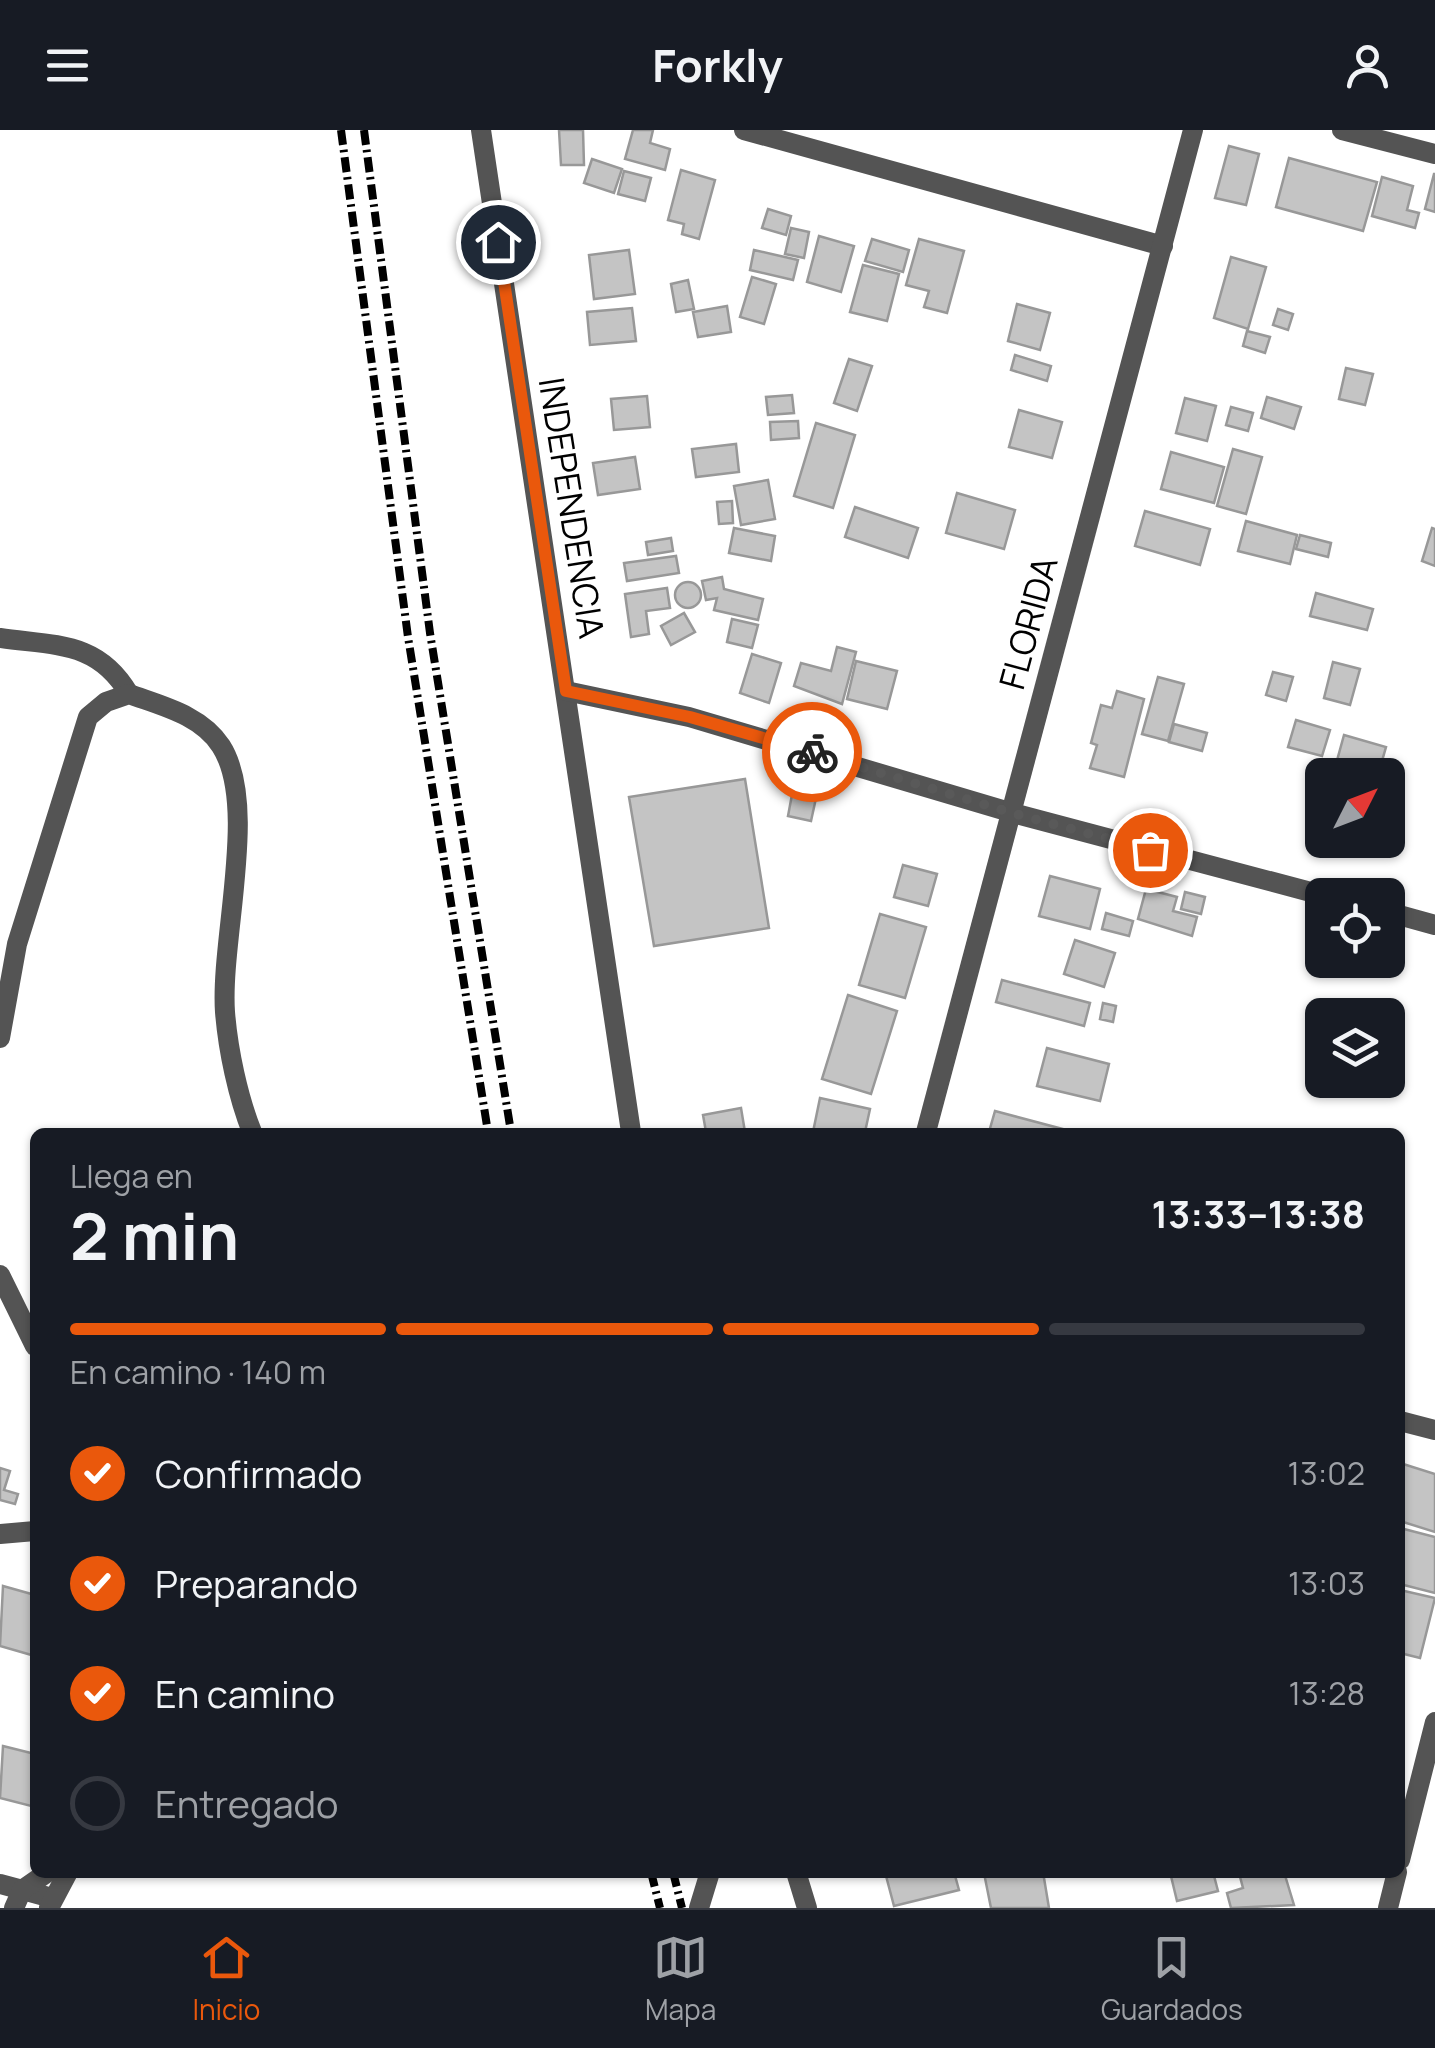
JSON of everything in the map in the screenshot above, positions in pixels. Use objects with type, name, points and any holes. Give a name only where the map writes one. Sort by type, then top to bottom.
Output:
[{"type":"street","name":"INDEPENDENCIA","points":[[481,130],[630,1128]]},
{"type":"street","points":[[744,130],[1162,246]]},
{"type":"street","name":"FLORIDA","points":[[927,1128],[1193,130]]},
{"type":"street","points":[[1342,130],[1435,154]]},
{"type":"street","points":[[0,638],[91,652],[116,670],[130,694]]},
{"type":"street","points":[[566,691],[690,717],[1012,813],[1305,891]]},
{"type":"street","points":[[0,1038],[8,942],[88,717],[106,702],[130,694],[194,718],[220,745],[236,781],[239,808],[228,916],[225,1013],[251,1128]]},
{"type":"street","points":[[1405,917],[1435,925]]},
{"type":"street","points":[[0,1275],[30,1336]]},
{"type":"street","points":[[1405,1422],[1435,1430]]},
{"type":"street","points":[[0,1534],[30,1532]]},
{"type":"street","points":[[1405,1840],[1435,1722]]},
{"type":"street","points":[[18,1899],[41,1878]]},
{"type":"street","points":[[0,1884],[18,1899],[50,1903],[65,1878]]},
{"type":"street","points":[[699,1908],[708,1878]]},
{"type":"street","points":[[798,1878],[807,1908]]},
{"type":"street","points":[[1388,1908],[1396,1878]]},
{"type":"building","points":[[559,130],[583,130],[584,165],[561,165]]},
{"type":"building","points":[[633,130],[653,130],[650,143],[670,149],[665,170],[625,159]]},
{"type":"building","points":[[1229,146],[1259,154],[1246,205],[1215,198]]},
{"type":"building","points":[[1289,158],[1377,182],[1363,231],[1276,207]]},
{"type":"building","points":[[592,159],[622,169],[614,193],[584,183]]},
{"type":"building","points":[[681,170],[715,180],[699,239],[682,234],[684,224],[668,220]]},
{"type":"building","points":[[624,171],[651,178],[645,201],[618,194]]},
{"type":"building","points":[[1435,174],[1435,212],[1425,209]]},
{"type":"building","points":[[1382,177],[1413,186],[1407,210],[1419,213],[1415,228],[1372,216]]},
{"type":"building","points":[[768,209],[791,216],[786,235],[762,228]]},
{"type":"building","points":[[791,228],[809,232],[804,258],[785,254]]},
{"type":"building","points":[[819,236],[854,246],[841,292],[807,282]]},
{"type":"building","points":[[872,239],[909,250],[903,272],[865,261]]},
{"type":"building","points":[[919,239],[964,251],[947,313],[924,307],[929,291],[906,285]]},
{"type":"building","points":[[629,250],[635,294],[594,299],[589,255]]},
{"type":"building","points":[[754,250],[798,260],[793,280],[750,270]]},
{"type":"building","points":[[1231,257],[1266,267],[1248,329],[1214,318]]},
{"type":"building","points":[[863,265],[899,274],[887,321],[850,312]]},
{"type":"building","points":[[752,277],[776,284],[764,324],[740,317]]},
{"type":"building","points":[[688,280],[694,309],[676,312],[671,284]]},
{"type":"building","points":[[1017,304],[1050,313],[1040,350],[1008,341]]},
{"type":"building","points":[[727,306],[731,332],[698,337],[693,312]]},
{"type":"building","points":[[632,308],[636,341],[590,345],[587,312]]},
{"type":"building","points":[[1278,309],[1293,314],[1288,330],[1273,325]]},
{"type":"building","points":[[1247,331],[1270,337],[1265,353],[1243,346]]},
{"type":"building","points":[[1015,355],[1051,366],[1047,381],[1011,370]]},
{"type":"building","points":[[849,359],[872,366],[857,411],[834,403]]},
{"type":"building","points":[[1346,368],[1373,374],[1365,405],[1339,399]]},
{"type":"building","points":[[792,395],[794,413],[768,415],[766,397]]},
{"type":"building","points":[[647,396],[650,427],[614,430],[611,399]]},
{"type":"building","points":[[1267,397],[1301,407],[1294,429],[1261,418]]},
{"type":"building","points":[[1185,398],[1216,406],[1207,441],[1176,433]]},
{"type":"building","points":[[1231,407],[1253,413],[1248,431],[1226,425]]},
{"type":"building","points":[[1019,410],[1062,422],[1052,458],[1009,447]]},
{"type":"building","points":[[798,421],[799,438],[771,440],[770,422]]},
{"type":"building","points":[[816,423],[855,435],[833,508],[794,496]]},
{"type":"building","points":[[736,444],[739,472],[696,477],[692,449]]},
{"type":"building","points":[[1233,449],[1262,457],[1246,514],[1217,506]]},
{"type":"building","points":[[1171,452],[1224,467],[1214,503],[1161,489]]},
{"type":"building","points":[[635,457],[640,489],[598,495],[593,463]]},
{"type":"building","points":[[768,480],[775,519],[741,525],[734,486]]},
{"type":"building","points":[[957,493],[1015,510],[1004,549],[946,533]]},
{"type":"building","points":[[732,501],[733,523],[719,524],[717,502]]},
{"type":"building","points":[[855,507],[918,528],[908,558],[845,537]]},
{"type":"building","points":[[1145,511],[1210,529],[1200,565],[1135,546]]},
{"type":"building","points":[[1246,521],[1297,535],[1290,564],[1238,551]]},
{"type":"building","points":[[734,528],[775,536],[771,561],[729,553]]},
{"type":"building","points":[[1432,528],[1435,529],[1435,566],[1422,561]]},
{"type":"building","points":[[1300,535],[1331,543],[1328,557],[1296,549]]},
{"type":"building","points":[[671,538],[673,551],[648,555],[646,542]]},
{"type":"building","points":[[676,556],[679,573],[627,581],[624,563]]},
{"type":"building","points":[[722,577],[724,589],[763,599],[758,620],[714,610],[717,598],[706,600],[702,581]]},
{"type":"building","points":[[688,582],[697,586],[701,595],[697,604],[688,608],[679,604],[675,595],[679,586]]},
{"type":"building","points":[[667,588],[670,608],[646,611],[649,634],[631,637],[625,594]]},
{"type":"building","points":[[1316,593],[1373,609],[1367,630],[1310,616]]},
{"type":"building","points":[[684,613],[695,632],[671,645],[661,626]]},
{"type":"building","points":[[732,619],[758,625],[752,648],[727,642]]},
{"type":"building","points":[[837,647],[856,652],[842,704],[794,686],[801,663],[831,671]]},
{"type":"building","points":[[752,654],[781,663],[769,703],[740,693]]},
{"type":"building","points":[[856,661],[897,671],[887,709],[847,699]]},
{"type":"building","points":[[1333,662],[1360,669],[1350,705],[1324,698]]},
{"type":"building","points":[[1273,672],[1293,677],[1286,701],[1266,695]]},
{"type":"building","points":[[1158,677],[1184,684],[1168,741],[1142,734]]},
{"type":"building","points":[[1117,691],[1144,699],[1124,777],[1090,768],[1097,745],[1091,743],[1101,705],[1112,708]]},
{"type":"building","points":[[1296,720],[1330,730],[1322,756],[1288,747]]},
{"type":"building","points":[[1174,724],[1207,733],[1202,751],[1169,742]]},
{"type":"building","points":[[1344,735],[1386,747],[1383,758],[1338,758]]},
{"type":"building","points":[[745,779],[769,928],[654,946],[629,797]]},
{"type":"building","points":[[794,784],[818,789],[811,821],[788,816]]},
{"type":"building","points":[[903,865],[937,874],[928,906],[894,897]]},
{"type":"building","points":[[1050,876],[1100,889],[1090,929],[1039,916]]},
{"type":"building","points":[[1146,889],[1177,897],[1173,911],[1197,917],[1192,936],[1138,919]]},
{"type":"building","points":[[1185,892],[1205,897],[1201,914],[1181,909]]},
{"type":"building","points":[[1106,913],[1133,921],[1129,936],[1102,929]]},
{"type":"building","points":[[880,914],[926,927],[905,998],[859,985]]},
{"type":"building","points":[[1075,940],[1115,953],[1104,987],[1064,974]]},
{"type":"building","points":[[1002,980],[1090,1003],[1084,1026],[996,1002]]},
{"type":"building","points":[[848,995],[897,1011],[871,1094],[822,1079]]},
{"type":"building","points":[[1103,1003],[1116,1006],[1113,1022],[1100,1019]]},
{"type":"building","points":[[1047,1048],[1109,1064],[1100,1101],[1037,1086]]},
{"type":"building","points":[[820,1098],[870,1109],[866,1128],[814,1128]]},
{"type":"building","points":[[741,1108],[744,1128],[705,1128],[703,1115]]},
{"type":"building","points":[[995,1111],[1059,1128],[990,1128]]},
{"type":"building","points":[[1405,1465],[1435,1474],[1435,1532],[1405,1523]]},
{"type":"building","points":[[0,1468],[10,1471],[4,1490],[18,1494],[15,1504],[0,1500]]},
{"type":"building","points":[[1405,1529],[1435,1537],[1435,1593],[1405,1585]]},
{"type":"building","points":[[3,1586],[30,1594],[30,1655],[0,1646]]},
{"type":"building","points":[[1405,1591],[1435,1598],[1420,1658],[1405,1654]]},
{"type":"building","points":[[3,1746],[30,1753],[30,1806],[0,1798]]},
{"type":"building","points":[[887,1878],[956,1878],[959,1890],[894,1906]]},
{"type":"building","points":[[985,1878],[1044,1878],[1049,1908],[991,1908]]},
{"type":"building","points":[[1171,1878],[1215,1878],[1218,1891],[1177,1901]]},
{"type":"building","points":[[1240,1878],[1286,1878],[1294,1905],[1231,1908],[1227,1893],[1243,1888]]},
{"type":"railway","points":[[341,130],[408,637],[487,1128]]},
{"type":"railway","points":[[364,130],[430,633],[510,1128]]},
{"type":"railway","points":[[652,1878],[660,1908]]},
{"type":"railway","points":[[674,1878],[682,1908]]},
{"type":"way so far","points":[[812,752],[1150,850]]},
{"type":"route","points":[[498,242],[566,691],[690,717],[812,752]]}]
